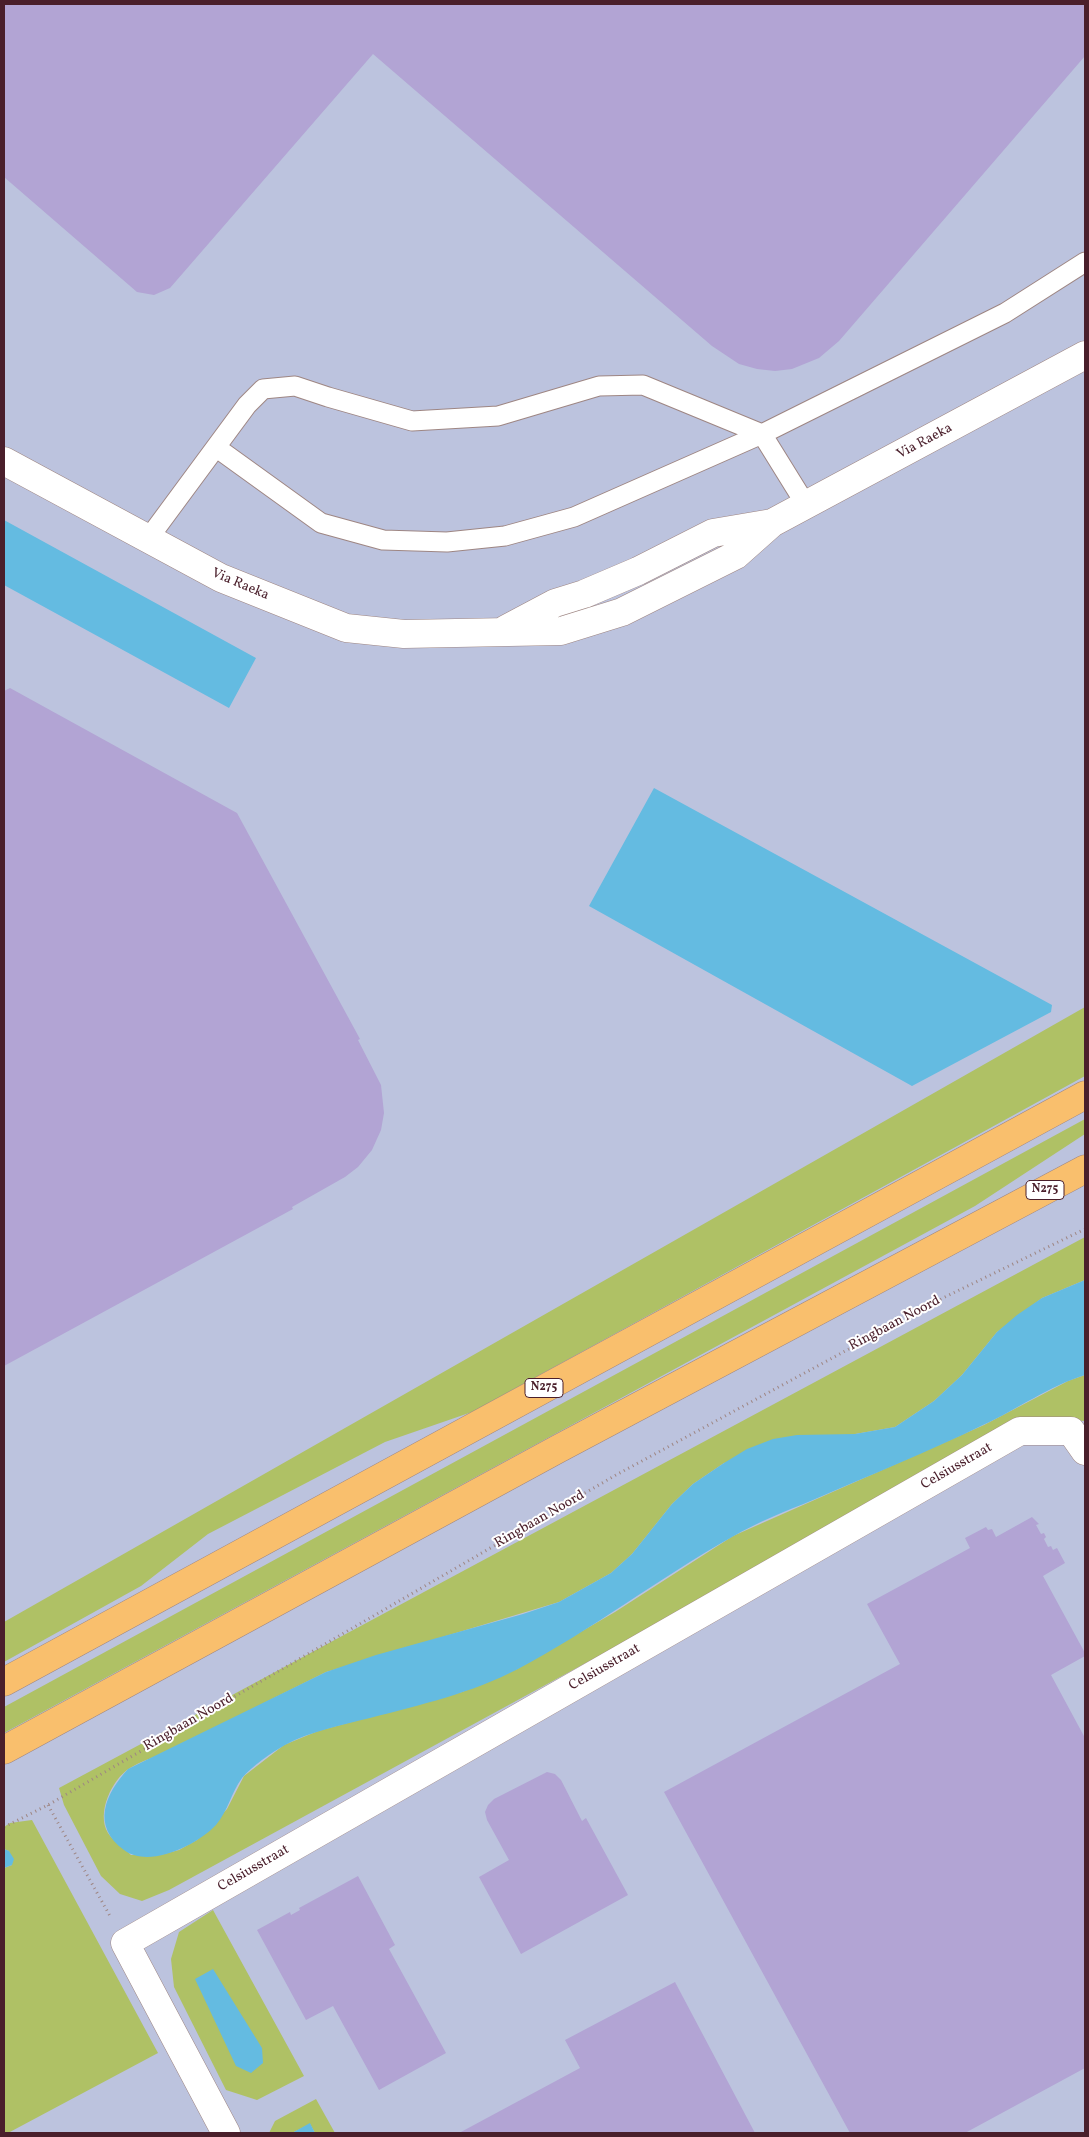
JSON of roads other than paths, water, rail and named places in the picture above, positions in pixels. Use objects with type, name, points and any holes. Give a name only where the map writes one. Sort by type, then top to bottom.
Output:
[{"type":"main road","name":"N275","points":[[4,1682],[1085,1094]]},
{"type":"main road","name":"N275","points":[[4,1750],[567,1444],[1085,1170]]},
{"type":"street","name":"Via Raeka","points":[[4,461],[221,578],[346,628],[404,634],[499,633],[555,604],[638,571],[713,533],[772,523],[1083,363]]},
{"type":"street","name":"Celsiusstraat","points":[[226,2133],[125,1943],[1020,1431],[1071,1431],[1085,1452]]},
{"type":"lane","points":[[216,448],[321,523],[383,540],[448,542],[505,536],[574,517],[762,434],[1005,313],[1085,262]]},
{"type":"lane","points":[[148,539],[247,405],[263,389],[296,386],[412,421],[498,416],[600,386],[642,385],[762,434],[806,506]]},
{"type":"water","points":[[4,520],[256,658],[229,708],[4,585]]},
{"type":"water","points":[[654,788],[1052,1005],[1051,1012],[912,1086],[589,906]]},
{"type":"water","points":[[1085,1280],[1085,1375],[1046,1391],[996,1419],[941,1445],[772,1517],[742,1532],[678,1569],[572,1638],[518,1669],[446,1698],[316,1732],[285,1745],[246,1773],[216,1825],[208,1833],[185,1847],[159,1856],[146,1857],[134,1855],[124,1850],[107,1831],[105,1810],[108,1799],[128,1769],[326,1672],[376,1655],[523,1614],[559,1602],[611,1573],[632,1554],[672,1504],[693,1484],[724,1463],[747,1449],[773,1439],[797,1435],[855,1434],[895,1427],[934,1401],[962,1375],[997,1332],[1017,1315],[1042,1298]]},
{"type":"water","points":[[4,1849],[9,1851],[14,1859],[12,1865],[4,1868]]},
{"type":"water","points":[[213,1969],[262,2048],[263,2063],[251,2073],[236,2066],[195,1979]]},
{"type":"water","points":[[310,2123],[315,2133],[292,2133]]}]
